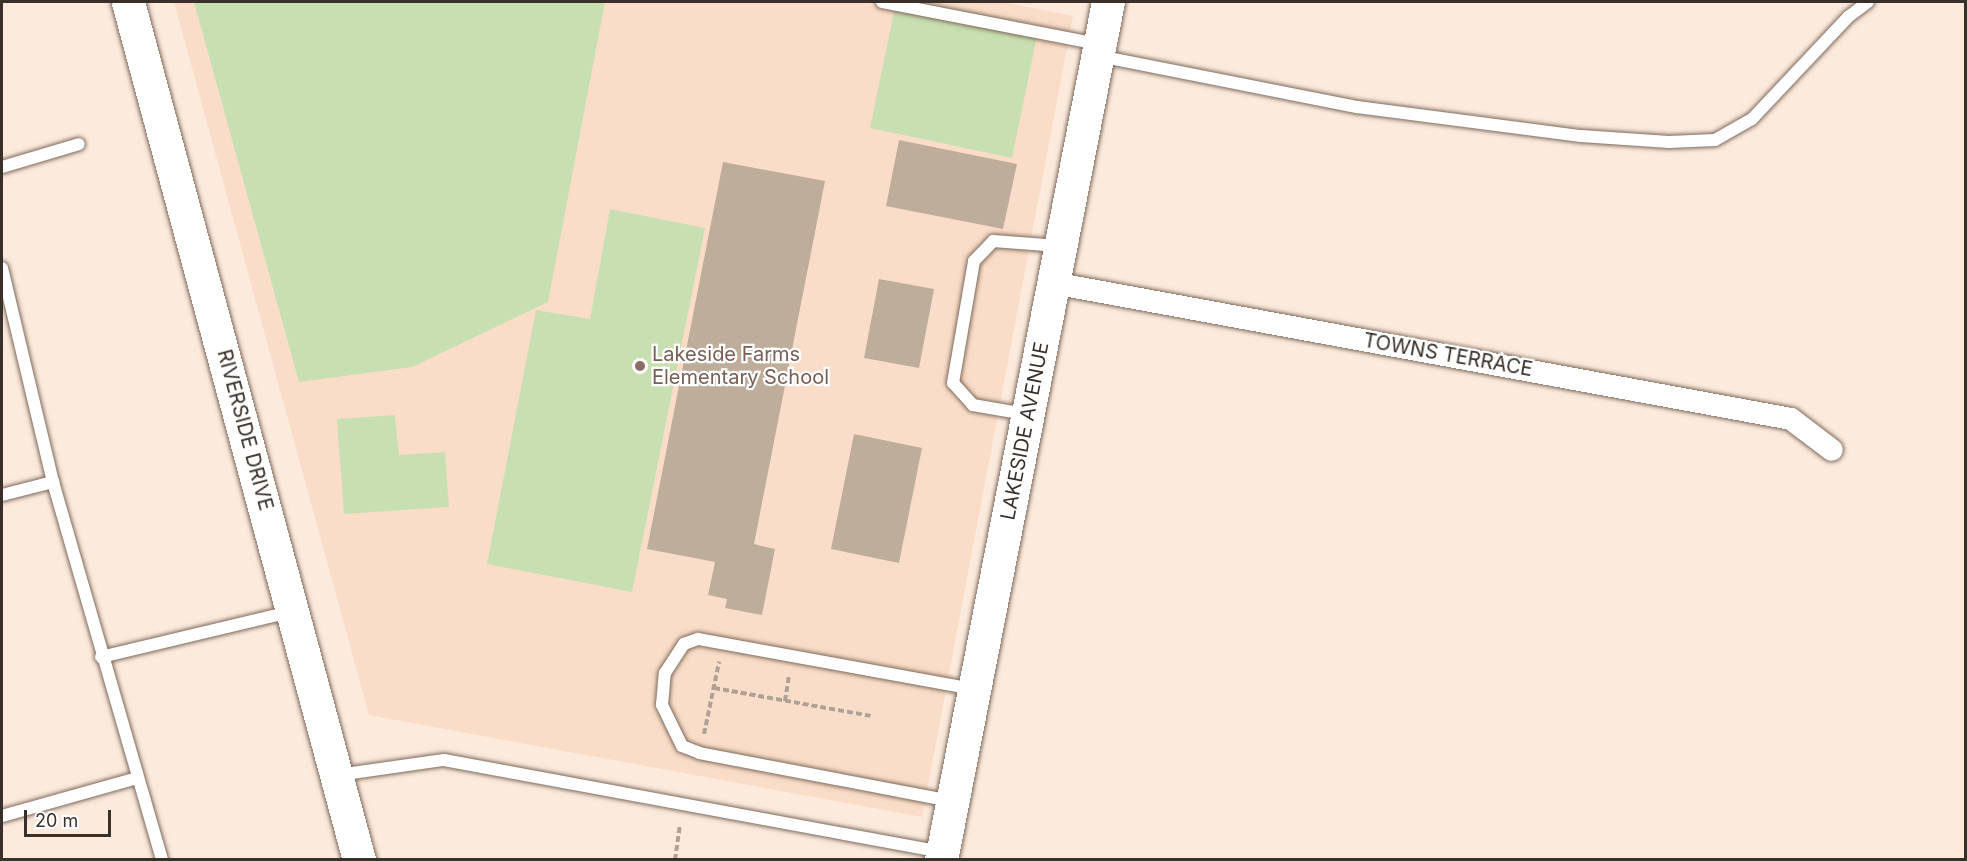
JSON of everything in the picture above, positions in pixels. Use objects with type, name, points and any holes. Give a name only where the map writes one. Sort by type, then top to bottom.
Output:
[{"type":"main road","name":"RIVERSIDE DRIVE","points":[[128,2],[294,611],[359,860]]},
{"type":"main road","name":"LAKESIDE AVENUE","points":[[942,856],[1108,2]]},
{"type":"street","name":"TOWNS TERRACE","points":[[1053,283],[1791,419],[1832,450]]},
{"type":"lane","points":[[882,2],[1357,106],[1581,136],[1669,142],[1715,140],[1752,119],[1848,17],[1868,2]]},
{"type":"lane","points":[[2,167],[79,144]]},
{"type":"lane","points":[[1028,415],[973,405],[953,383],[974,261],[993,241],[1060,246]]},
{"type":"lane","points":[[2,268],[53,482],[101,657],[162,860]]},
{"type":"lane","points":[[2,495],[53,482]]},
{"type":"lane","points":[[101,657],[294,611]]},
{"type":"lane","points":[[952,802],[700,753],[682,746],[673,735],[662,705],[662,691],[676,654],[684,644],[698,639],[974,690]]},
{"type":"lane","points":[[337,775],[444,760],[942,856]]},
{"type":"lane","points":[[2,816],[137,778]]},
{"type":"path","points":[[714,687],[872,716]]},
{"type":"shaded area","name":"Lakeside Farms Elementary School","points":[[174,2],[1003,2],[1073,16],[922,817],[369,715]]},
{"type":"green space","points":[[194,2],[605,2],[548,302],[412,367],[299,382]]},
{"type":"green space","points":[[895,7],[1037,36],[1012,158],[870,128]]},
{"type":"green space","points":[[610,209],[705,228],[632,592],[487,564],[536,310],[590,319]]},
{"type":"green space","points":[[395,415],[399,455],[445,452],[449,507],[344,514],[337,419]]},
{"type":"building","points":[[899,140],[1017,164],[1003,229],[886,206]]},
{"type":"building","points":[[723,162],[825,181],[754,544],[775,549],[762,615],[725,608],[727,599],[708,595],[715,562],[647,549]]},
{"type":"building","points":[[879,279],[934,289],[919,368],[864,358]]},
{"type":"building","points":[[854,434],[922,448],[899,563],[831,549]]},
{"type":"place","name":"Lakeside Farms Elementary School","points":[[640,366]]}]
